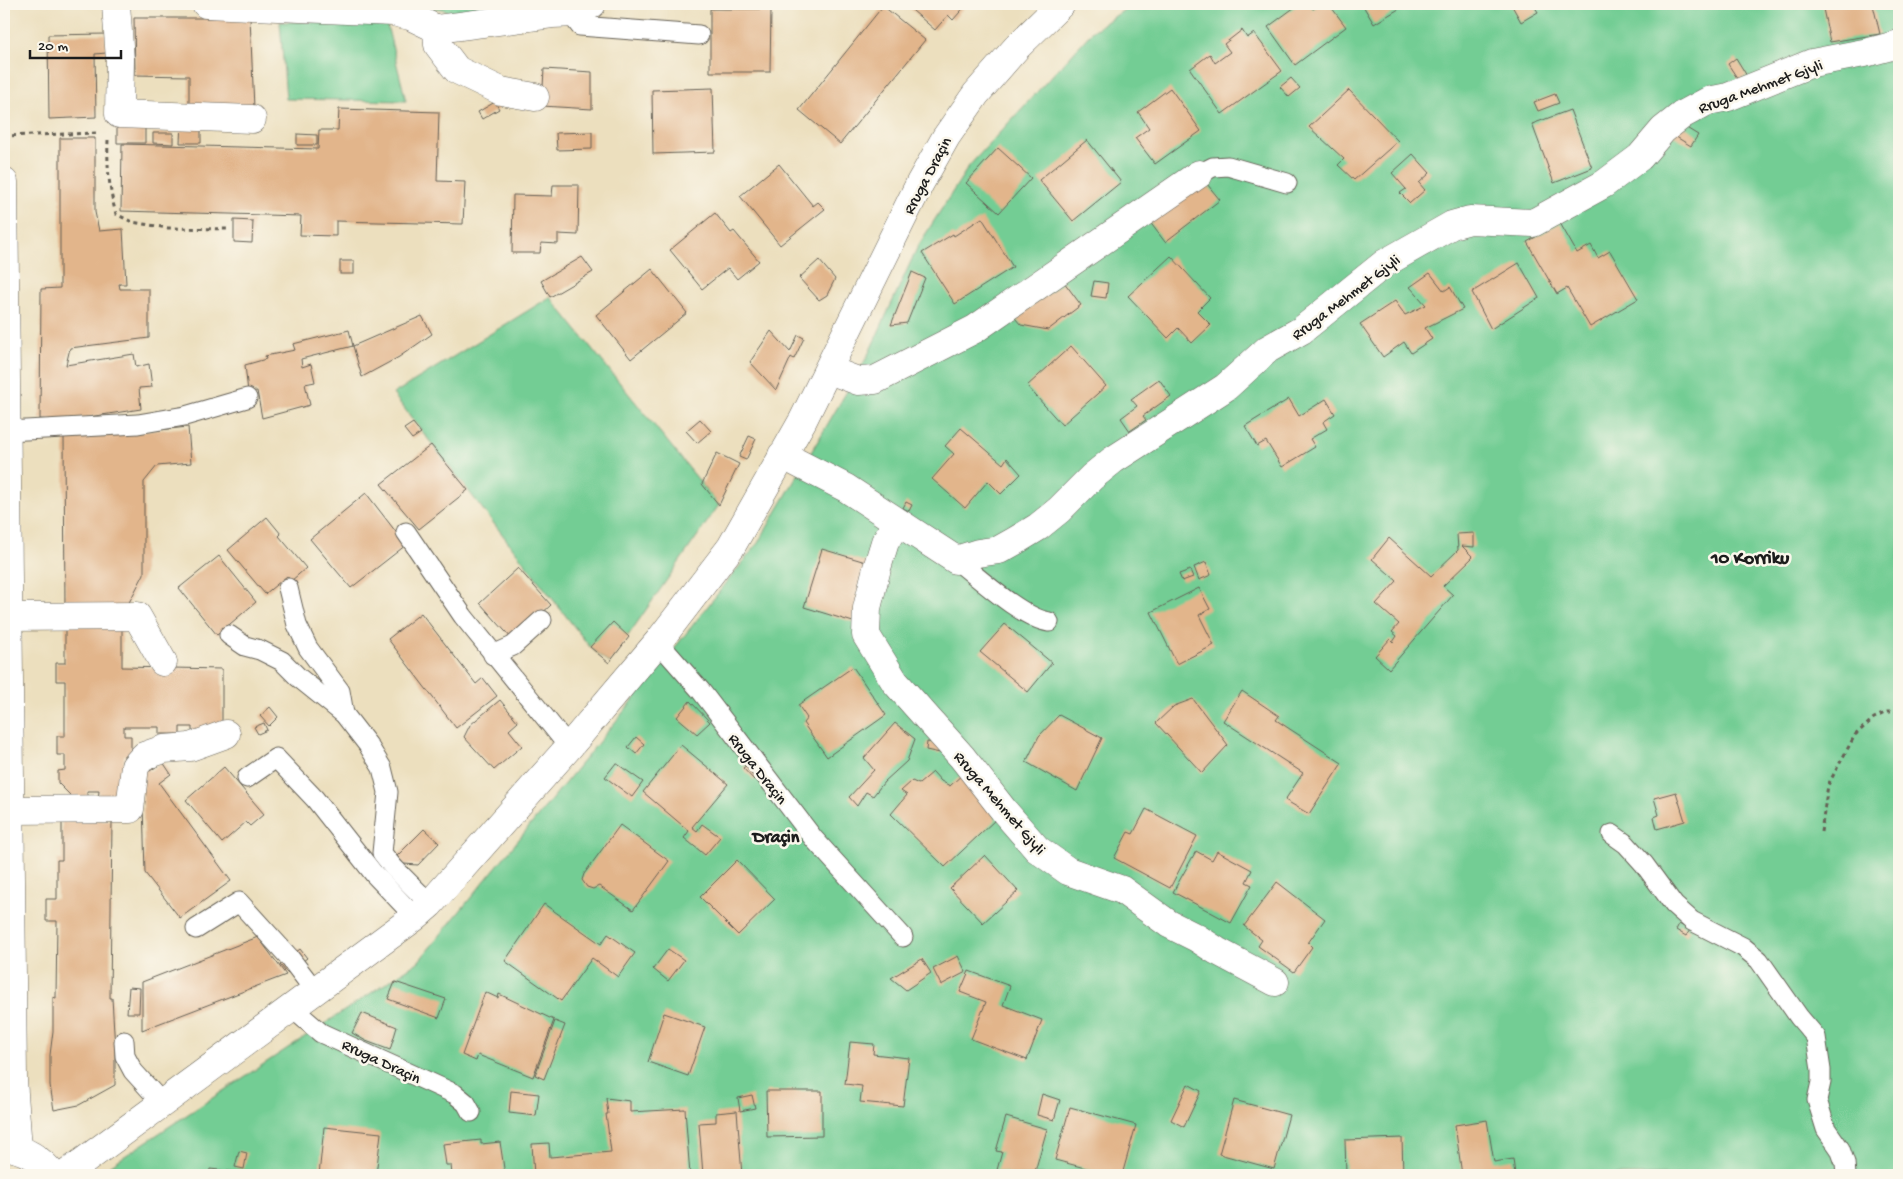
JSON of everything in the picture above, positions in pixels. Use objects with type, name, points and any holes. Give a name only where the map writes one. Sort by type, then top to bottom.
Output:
[{"type":"street","points":[[116,4],[120,60],[119,114],[252,119]]},
{"type":"street","points":[[206,4],[393,12],[410,16],[437,29],[582,9]]},
{"type":"street","name":"Rruga Draçin","points":[[65,1175],[423,911],[569,747],[658,642],[731,547],[829,370],[920,183],[946,137],[976,94],[1017,47],[1061,4]]},
{"type":"street","points":[[437,29],[438,45],[457,70],[501,91],[535,97]]},
{"type":"street","name":"Rruga Mehmet Gjyli","points":[[956,560],[978,552],[999,550],[1016,542],[1059,510],[1092,477],[1113,460],[1226,387],[1268,350],[1302,330],[1385,263],[1430,237],[1452,225],[1470,220],[1533,223],[1604,184],[1640,157],[1663,130],[1682,115],[1708,101],[1728,97],[1812,63],[1870,52],[1899,44]]},
{"type":"street","points":[[829,370],[858,381],[875,380],[976,329],[1199,174]]},
{"type":"street","points":[[4,182],[13,1080],[11,1148],[33,1156],[47,1167],[52,1175]]},
{"type":"street","points":[[782,455],[846,488],[956,560]]},
{"type":"street","name":"Rruga Mehmet Gjyli","points":[[897,522],[885,542],[877,568],[867,608],[866,636],[895,682],[962,757],[1037,849],[1068,871],[1122,890],[1169,924],[1276,982]]},
{"type":"street","points":[[8,618],[137,616],[163,662]]},
{"type":"street","points":[[11,810],[130,809],[135,766],[144,756],[164,749],[190,747],[226,734]]},
{"type":"lane","points":[[582,9],[580,26],[699,35]]},
{"type":"lane","points":[[1199,174],[1213,168],[1228,166],[1287,183]]},
{"type":"lane","points":[[7,431],[138,424],[185,416],[247,398]]},
{"type":"lane","points":[[406,532],[463,616],[569,747]]},
{"type":"lane","points":[[956,560],[1024,613],[1039,620],[1049,622]]},
{"type":"lane","points":[[288,588],[297,625],[308,648],[340,691],[344,714]]},
{"type":"lane","points":[[493,655],[512,646],[542,620]]},
{"type":"lane","points":[[229,635],[245,646],[260,650],[282,661],[298,677],[344,714],[368,745],[382,768],[388,792],[382,853],[423,911]]},
{"type":"lane","name":"Rruga Draçin","points":[[658,642],[701,691],[814,839],[903,937]]},
{"type":"lane","points":[[247,778],[276,758],[310,793],[374,874],[423,911]]},
{"type":"lane","points":[[1612,834],[1626,844],[1644,864],[1674,905],[1692,921],[1743,947],[1759,960],[1816,1037],[1821,1070],[1821,1082],[1817,1100],[1826,1129],[1840,1149],[1846,1175]]},
{"type":"lane","points":[[196,929],[239,902],[289,957],[315,991]]},
{"type":"lane","name":"Rruga Draçin","points":[[292,1008],[321,1033],[455,1094],[466,1103],[471,1112]]},
{"type":"lane","points":[[124,1041],[125,1056],[133,1071],[162,1103]]},
{"type":"path","points":[[108,132],[108,174],[110,193],[116,214],[132,222],[168,228],[228,229]]},
{"type":"path","points":[[4,136],[99,133]]},
{"type":"path","points":[[1821,832],[1828,785],[1855,736],[1874,718],[1887,712],[1899,712]]},
{"type":"green space","points":[[395,4],[557,4],[455,15],[442,9]]},
{"type":"green space","points":[[1133,4],[1899,4],[1899,1175],[96,1175],[418,962],[630,704],[758,543],[867,357],[918,246],[969,166],[1093,31]]},
{"type":"green space","points":[[386,21],[406,101],[286,99],[280,22]]},
{"type":"green space","points":[[550,297],[719,505],[609,663],[590,647],[393,394]]},
{"type":"building","points":[[905,4],[967,4],[953,20],[948,15],[935,30]]},
{"type":"building","points":[[1299,4],[1309,4],[1313,9],[1320,4],[1329,4],[1346,27],[1295,65],[1268,27]]},
{"type":"building","points":[[1362,4],[1407,4],[1374,24]]},
{"type":"building","points":[[1511,4],[1533,4],[1538,12],[1521,22]]},
{"type":"building","points":[[1822,4],[1873,5],[1880,34],[1830,42]]},
{"type":"building","points":[[883,6],[925,40],[840,144],[799,110]]},
{"type":"building","points":[[710,9],[771,9],[770,72],[710,72]]},
{"type":"building","points":[[134,18],[250,18],[254,108],[189,106],[189,76],[135,75]]},
{"type":"building","points":[[1242,30],[1247,38],[1254,33],[1282,71],[1222,114],[1190,69],[1210,54],[1215,63],[1230,52],[1224,44]]},
{"type":"building","points":[[106,34],[106,53],[95,54],[96,117],[49,119],[48,35]]},
{"type":"building","points":[[1736,58],[1747,76],[1739,81],[1728,64]]},
{"type":"building","points":[[544,69],[592,72],[592,109],[542,106]]},
{"type":"building","points":[[1291,78],[1300,88],[1289,97],[1280,87]]},
{"type":"building","points":[[713,88],[715,152],[653,154],[652,90]]},
{"type":"building","points":[[1170,88],[1201,131],[1155,164],[1135,138],[1149,128],[1138,112]]},
{"type":"building","points":[[1349,90],[1398,141],[1354,180],[1338,165],[1344,159],[1309,127]]},
{"type":"building","points":[[1555,94],[1559,103],[1538,111],[1534,102]]},
{"type":"building","points":[[495,102],[499,109],[482,119],[478,112]]},
{"type":"building","points":[[339,109],[439,112],[437,181],[465,182],[463,224],[336,221],[336,236],[300,235],[301,216],[121,211],[122,144],[318,149],[319,130],[338,130]]},
{"type":"building","points":[[1570,110],[1592,168],[1554,183],[1532,124]]},
{"type":"building","points":[[145,121],[145,143],[117,143],[117,122]]},
{"type":"building","points":[[181,121],[201,122],[201,143],[180,143]]},
{"type":"building","points":[[1680,124],[1698,135],[1691,146],[1673,135]]},
{"type":"building","points":[[592,132],[592,149],[557,150],[556,133]]},
{"type":"building","points":[[153,133],[173,133],[173,144],[153,143]]},
{"type":"building","points":[[297,134],[317,135],[317,145],[297,145]]},
{"type":"building","points":[[60,138],[95,138],[95,212],[99,231],[123,229],[126,284],[119,284],[120,289],[149,289],[149,338],[70,348],[66,365],[134,354],[136,367],[149,364],[152,387],[139,388],[141,409],[62,421],[40,419],[41,289],[60,288]]},
{"type":"building","points":[[1087,140],[1121,182],[1073,221],[1039,180]]},
{"type":"building","points":[[998,148],[1031,178],[999,213],[966,183]]},
{"type":"building","points":[[1413,154],[1430,173],[1419,183],[1425,190],[1410,203],[1400,193],[1406,189],[1392,173]]},
{"type":"building","points":[[779,164],[813,206],[818,202],[825,209],[780,245],[740,196]]},
{"type":"building","points":[[1203,179],[1220,200],[1165,242],[1149,221]]},
{"type":"building","points":[[553,185],[579,185],[578,235],[558,234],[558,244],[541,243],[540,253],[512,253],[513,195],[552,196]]},
{"type":"building","points":[[715,213],[731,233],[734,231],[759,261],[737,279],[728,268],[702,289],[670,250]]},
{"type":"building","points":[[982,218],[1013,267],[955,304],[922,253]]},
{"type":"building","points":[[234,220],[253,221],[252,243],[234,242]]},
{"type":"building","points":[[1560,223],[1577,253],[1591,245],[1598,258],[1610,251],[1638,299],[1590,327],[1567,288],[1557,294],[1527,242]]},
{"type":"building","points":[[1171,256],[1210,298],[1197,311],[1211,325],[1192,343],[1178,328],[1168,338],[1128,296]]},
{"type":"building","points":[[582,257],[593,272],[550,297],[541,281]]},
{"type":"building","points":[[819,260],[835,279],[827,295],[819,300],[799,278]]},
{"type":"building","points":[[340,261],[354,261],[354,274],[340,274]]},
{"type":"building","points":[[1519,263],[1539,298],[1491,329],[1472,292]]},
{"type":"building","points":[[652,269],[687,313],[631,359],[596,315]]},
{"type":"building","points":[[912,272],[925,278],[907,323],[891,325]]},
{"type":"building","points":[[1430,273],[1444,291],[1450,287],[1463,309],[1425,328],[1432,339],[1411,353],[1404,342],[1383,357],[1360,324],[1395,301],[1405,315],[1426,305],[1410,287]]},
{"type":"building","points":[[1094,281],[1108,283],[1106,298],[1091,296]]},
{"type":"building","points":[[1064,282],[1081,305],[1048,330],[1021,325],[1015,318]]},
{"type":"building","points":[[422,316],[432,334],[399,357],[362,377],[353,346]]},
{"type":"building","points":[[349,330],[353,346],[301,359],[302,367],[311,364],[315,382],[305,384],[310,405],[262,418],[257,391],[248,392],[245,365],[266,359],[265,356],[295,350],[293,344]]},
{"type":"building","points":[[771,331],[790,352],[798,335],[804,338],[794,359],[791,357],[776,390],[750,362]]},
{"type":"building","points":[[1071,346],[1106,386],[1062,425],[1027,386]]},
{"type":"building","points":[[1159,379],[1171,396],[1143,416],[1146,420],[1130,431],[1121,418],[1137,406],[1131,399]]},
{"type":"building","points":[[1289,399],[1299,416],[1326,399],[1335,414],[1323,422],[1327,429],[1310,439],[1315,447],[1282,467],[1266,441],[1257,446],[1245,426]]},
{"type":"building","points":[[700,419],[711,431],[697,443],[686,431]]},
{"type":"building","points":[[413,423],[421,433],[412,439],[404,429]]},
{"type":"building","points":[[188,427],[191,463],[157,466],[144,482],[144,574],[124,612],[65,613],[64,434],[121,434]]},
{"type":"building","points":[[961,428],[1003,464],[1007,458],[1021,474],[1001,494],[988,481],[965,508],[932,479],[954,454],[945,446]]},
{"type":"building","points":[[749,436],[756,439],[746,460],[739,457]]},
{"type":"building","points":[[431,445],[468,490],[419,529],[381,484]]},
{"type":"building","points":[[717,453],[739,464],[719,505],[702,484]]},
{"type":"building","points":[[366,493],[406,545],[351,588],[310,539]]},
{"type":"building","points":[[906,502],[912,505],[909,511],[903,508]]},
{"type":"building","points":[[267,517],[281,534],[279,536],[306,568],[291,581],[287,576],[265,594],[228,550]]},
{"type":"building","points":[[1474,533],[1474,547],[1462,546],[1473,557],[1443,586],[1453,595],[1389,669],[1375,656],[1390,639],[1393,642],[1397,636],[1392,632],[1399,624],[1376,604],[1397,581],[1372,559],[1389,538],[1431,576],[1458,550],[1457,534]]},
{"type":"building","points":[[822,549],[869,563],[853,622],[804,607]]},
{"type":"building","points":[[219,556],[256,602],[217,635],[179,588]]},
{"type":"building","points":[[1206,562],[1211,575],[1199,580],[1194,567]]},
{"type":"building","points":[[518,568],[551,605],[513,640],[480,603]]},
{"type":"building","points":[[1190,570],[1193,577],[1182,581],[1179,574]]},
{"type":"building","points":[[1199,588],[1210,609],[1199,615],[1214,645],[1177,664],[1151,612]]},
{"type":"building","points":[[421,613],[476,684],[483,678],[497,696],[456,728],[388,639]]},
{"type":"building","points":[[122,622],[122,667],[222,669],[222,726],[192,734],[192,727],[180,727],[180,734],[159,734],[159,727],[124,727],[124,736],[131,736],[131,755],[124,755],[124,791],[119,800],[98,800],[99,791],[87,791],[87,800],[75,800],[58,783],[58,771],[65,770],[65,755],[57,755],[57,736],[65,736],[65,681],[56,681],[56,663],[65,663],[65,623]]},
{"type":"building","points":[[613,622],[629,637],[609,663],[590,647]]},
{"type":"building","points":[[1005,624],[1052,663],[1028,692],[980,652]]},
{"type":"building","points":[[853,667],[886,715],[827,757],[803,723],[807,718],[798,705]]},
{"type":"building","points":[[1242,691],[1279,716],[1276,720],[1342,763],[1309,814],[1285,800],[1303,773],[1223,721]]},
{"type":"building","points":[[1193,699],[1228,745],[1202,773],[1156,723],[1174,706]]},
{"type":"building","points":[[500,700],[518,722],[509,730],[522,746],[494,770],[464,737],[470,725]]},
{"type":"building","points":[[690,701],[710,722],[697,734],[677,717]]},
{"type":"building","points":[[270,707],[278,717],[269,726],[260,716]]},
{"type":"building","points":[[1059,715],[1102,738],[1077,791],[1026,762],[1039,736]]},
{"type":"building","points":[[264,723],[267,730],[258,734],[254,727]]},
{"type":"building","points":[[895,723],[915,739],[907,761],[884,782],[873,796],[866,792],[857,806],[849,797],[874,770],[864,758]]},
{"type":"building","points":[[636,737],[644,744],[636,754],[628,747]]},
{"type":"building","points":[[927,742],[941,744],[940,753],[926,750]]},
{"type":"building","points":[[681,745],[728,784],[692,827],[697,831],[702,824],[720,837],[705,855],[684,838],[689,831],[643,792]]},
{"type":"building","points":[[163,762],[171,774],[159,783],[231,881],[180,918],[145,873],[142,769],[150,771]]},
{"type":"building","points":[[616,763],[643,782],[632,797],[605,777]]},
{"type":"building","points":[[748,764],[758,776],[754,780],[743,768]]},
{"type":"building","points":[[224,767],[264,814],[250,826],[246,822],[222,843],[186,800]]},
{"type":"building","points":[[966,771],[996,819],[945,867],[891,814],[907,795],[901,791],[912,781],[919,784],[933,772],[941,781],[950,786]]},
{"type":"building","points":[[1676,792],[1685,821],[1657,829],[1654,817],[1659,815],[1654,798]]},
{"type":"building","points":[[1146,809],[1197,836],[1170,888],[1114,858],[1128,832],[1133,834]]},
{"type":"building","points":[[62,820],[112,820],[110,998],[112,998],[115,1049],[115,1085],[79,1105],[54,1110],[50,1085],[50,1055],[53,1031],[53,997],[56,998],[57,921],[46,921],[46,899],[57,899],[57,860],[62,860]]},
{"type":"building","points":[[620,825],[669,861],[633,910],[599,886],[593,889],[587,887],[582,880],[584,874]]},
{"type":"building","points":[[424,829],[439,843],[418,865],[404,864],[397,856]]},
{"type":"building","points":[[1196,851],[1212,860],[1217,851],[1252,870],[1246,882],[1252,885],[1231,923],[1173,892]]},
{"type":"building","points":[[985,855],[1018,891],[983,923],[950,888]]},
{"type":"building","points":[[737,860],[775,899],[738,935],[700,897]]},
{"type":"building","points":[[1277,882],[1325,919],[1308,943],[1312,947],[1294,972],[1258,946],[1262,940],[1244,926]]},
{"type":"building","points":[[544,904],[601,944],[608,934],[635,953],[618,977],[592,958],[561,1001],[505,961]]},
{"type":"building","points":[[1679,924],[1690,930],[1686,936],[1676,930]]},
{"type":"building","points":[[258,937],[286,975],[142,1030],[142,982]]},
{"type":"building","points":[[300,949],[307,958],[287,973],[280,965]]},
{"type":"building","points":[[668,949],[684,960],[668,981],[653,969]]},
{"type":"building","points":[[958,956],[966,972],[941,985],[933,969]]},
{"type":"building","points":[[922,959],[931,973],[906,990],[891,978]]},
{"type":"building","points":[[969,971],[1010,986],[1003,1005],[1042,1020],[1027,1060],[971,1039],[986,1002],[960,992]]},
{"type":"building","points":[[395,982],[446,999],[439,1018],[388,999]]},
{"type":"building","points":[[129,987],[140,988],[139,1013],[127,1013]]},
{"type":"building","points":[[485,992],[498,998],[499,994],[554,1020],[533,1077],[478,1055],[476,1061],[462,1055]]},
{"type":"building","points":[[362,1013],[397,1027],[390,1050],[366,1041],[352,1033]]},
{"type":"building","points":[[664,1013],[705,1027],[688,1076],[648,1062]]},
{"type":"building","points":[[555,1021],[565,1025],[544,1079],[535,1075]]},
{"type":"building","points":[[850,1042],[874,1044],[873,1054],[909,1058],[903,1106],[860,1102],[862,1086],[845,1084]]},
{"type":"building","points":[[1188,1084],[1201,1091],[1184,1127],[1171,1120]]},
{"type":"building","points":[[511,1091],[539,1094],[536,1116],[509,1113]]},
{"type":"building","points":[[766,1091],[822,1091],[822,1136],[767,1137]]},
{"type":"building","points":[[1042,1094],[1060,1100],[1054,1120],[1037,1115]]},
{"type":"building","points":[[752,1095],[755,1108],[740,1111],[738,1098]]},
{"type":"building","points":[[606,1098],[630,1101],[630,1112],[685,1109],[690,1175],[534,1175],[532,1144],[549,1143],[550,1157],[611,1152]]},
{"type":"building","points":[[1234,1100],[1289,1115],[1274,1169],[1219,1154]]},
{"type":"building","points":[[1070,1107],[1136,1125],[1122,1175],[1111,1175],[1055,1160]]},
{"type":"building","points":[[737,1111],[742,1175],[703,1175],[699,1123],[716,1122],[716,1113]]},
{"type":"building","points":[[1006,1117],[1047,1129],[1034,1175],[1014,1175],[997,1170],[1002,1152],[996,1151]]},
{"type":"building","points":[[1487,1120],[1494,1162],[1513,1159],[1515,1175],[1462,1175],[1455,1125]]},
{"type":"building","points":[[324,1127],[381,1133],[376,1175],[319,1175]]},
{"type":"building","points":[[1402,1138],[1403,1175],[1346,1175],[1345,1140]]},
{"type":"building","points":[[481,1140],[481,1144],[500,1142],[505,1175],[452,1175],[451,1165],[446,1165],[443,1144]]},
{"type":"building","points":[[239,1151],[247,1153],[244,1169],[235,1167]]},
{"type":"building","points":[[210,1169],[237,1172],[237,1175],[209,1175]]},
{"type":"building","points":[[204,1172],[204,1175],[177,1174]]},
{"type":"district","name":"10 Korriku","points":[[1750,556]]},
{"type":"district","name":"Draçin","points":[[776,836]]}]
